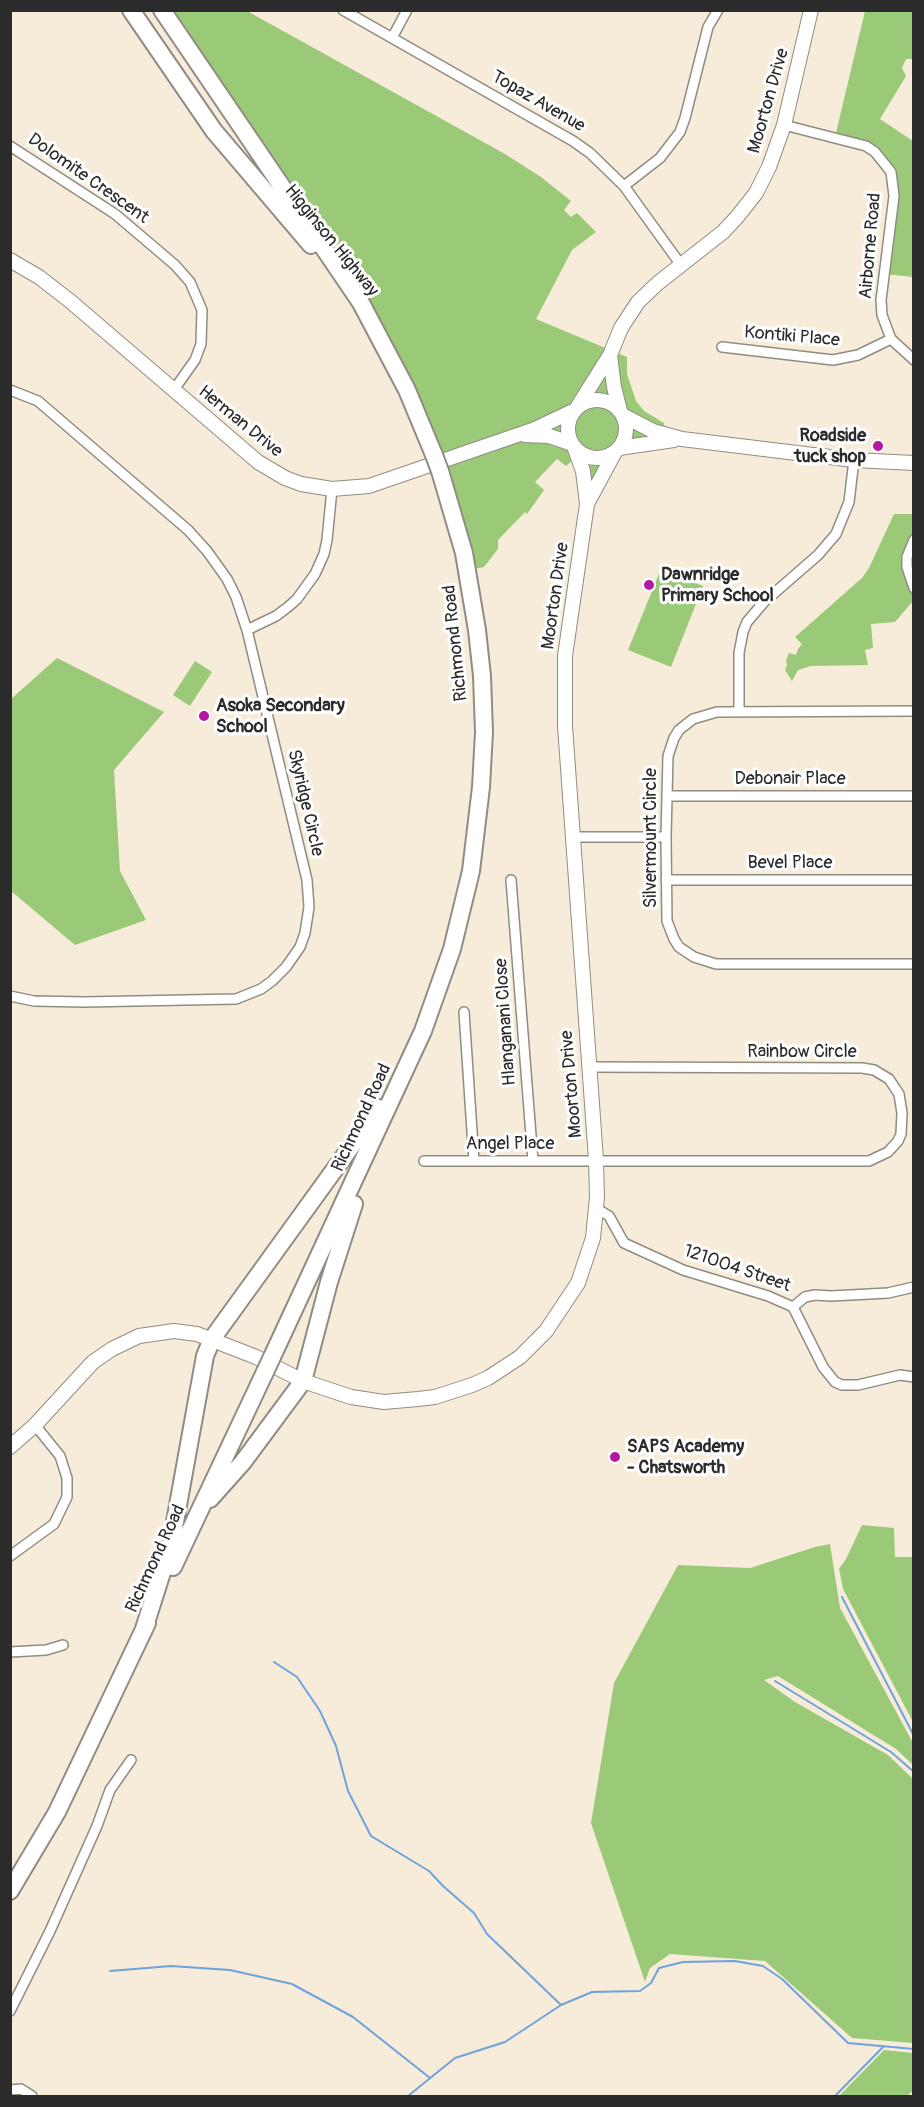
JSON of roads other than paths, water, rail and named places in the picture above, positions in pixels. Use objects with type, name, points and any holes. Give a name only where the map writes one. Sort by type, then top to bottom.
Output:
[{"type":"highway","points":[[125,10],[152,41]]},
{"type":"highway","name":"Higginson Highway","points":[[131,10],[226,146],[301,232],[367,316]]},
{"type":"highway","name":"Higginson Highway","points":[[163,10],[340,270],[367,316]]},
{"type":"highway","name":"Richmond Road","points":[[10,1892],[57,1812],[265,1372],[264,1357],[387,1110],[434,1004],[452,949],[471,871],[482,787],[484,732],[482,676],[472,594],[441,471],[407,390],[367,316]]},
{"type":"highway","points":[[143,1632],[171,1544],[205,1356],[212,1339],[278,1245],[367,1127],[434,1004]]},
{"type":"highway","points":[[201,1509],[243,1462],[303,1381],[347,1224],[387,1110]]},
{"type":"street","name":"Topaz Avenue","points":[[343,10],[573,141],[590,153],[624,186],[681,264]]},
{"type":"street","points":[[392,38],[407,10]]},
{"type":"street","points":[[624,186],[660,158],[680,132],[708,27],[718,10]]},
{"type":"street","name":"Moorton Drive","points":[[576,408],[610,355],[621,328],[638,302],[658,282],[723,232],[748,203],[769,167],[784,125],[812,10]]},
{"type":"street","name":"Airborne Road","points":[[784,125],[866,146],[875,152],[891,172],[894,196],[882,315],[891,339]]},
{"type":"street","name":"Dolomite Crescent","points":[[10,146],[115,214],[176,265],[190,282],[201,310],[201,344],[195,360],[173,391]]},
{"type":"street","name":"Herman Drive","points":[[10,260],[55,289],[237,446],[272,472],[302,484],[332,489],[369,486],[547,424],[576,408]]},
{"type":"street","points":[[891,339],[914,360]]},
{"type":"street","name":"Kontiki Place","points":[[722,347],[833,360],[858,355],[891,339]]},
{"type":"street","name":"Moorton Drive","points":[[610,355],[614,387],[622,413]]},
{"type":"street","name":"Skyridge Circle","points":[[10,390],[38,401],[200,542],[227,579],[236,597],[247,630],[309,895],[305,933],[292,959],[279,975],[261,989],[236,999],[49,1002],[10,996]]},
{"type":"street","points":[[682,439],[617,450],[606,457],[595,459],[584,456],[573,446],[567,427],[576,408],[588,400],[600,399],[611,403],[622,413],[653,431],[682,439],[854,460],[914,464]]},
{"type":"street","points":[[617,450],[626,433],[622,413]]},
{"type":"street","name":"Herman Drive","points":[[520,434],[549,436],[573,446]]},
{"type":"street","name":"Moorton Drive","points":[[10,1447],[35,1425],[93,1362],[131,1338],[150,1333],[174,1331],[212,1339],[264,1357],[303,1381],[351,1397],[384,1402],[435,1397],[488,1378],[520,1357],[546,1331],[578,1283],[593,1238],[596,1208],[596,1160],[565,726],[565,656],[587,504],[583,471],[573,446]]},
{"type":"street","name":"Moorton Drive","points":[[587,504],[617,450]]},
{"type":"street","points":[[739,711],[739,653],[747,622],[764,602],[818,555],[836,534],[849,502],[854,460]]},
{"type":"street","points":[[247,630],[276,616],[288,607],[297,599],[315,574],[324,554],[327,540],[332,489]]},
{"type":"street","points":[[914,540],[907,557],[906,567],[914,588]]},
{"type":"street","name":"Silvermount Circle","points":[[914,711],[739,711],[702,715],[693,719],[679,730],[670,746],[666,837],[666,910],[670,931],[680,947],[702,961],[716,964],[914,964]]},
{"type":"street","name":"Debonair Place","points":[[667,796],[914,796]]},
{"type":"street","points":[[572,837],[666,837]]},
{"type":"street","name":"Hlanganani Close","points":[[511,880],[533,1161]]},
{"type":"street","name":"Bevel Place","points":[[666,880],[914,880]]},
{"type":"street","points":[[464,1011],[474,1161]]},
{"type":"street","name":"Rainbow Circle","points":[[588,1067],[862,1068],[882,1073],[895,1086],[899,1094],[902,1113],[901,1134],[898,1141],[888,1152],[869,1161],[596,1160]]},
{"type":"street","name":"Angel Place","points":[[424,1161],[596,1160]]},
{"type":"street","name":"121004 Street","points":[[596,1208],[609,1216],[624,1243],[683,1269],[768,1296],[793,1307],[823,1366],[835,1382],[842,1385],[858,1385],[900,1375],[914,1377]]},
{"type":"street","points":[[793,1307],[805,1297],[815,1295],[888,1293],[914,1287]]},
{"type":"street","points":[[10,1557],[54,1524],[67,1497],[67,1478],[60,1456],[35,1425]]},
{"type":"street","points":[[10,1652],[41,1650],[63,1645]]},
{"type":"street","points":[[10,2011],[50,1931],[110,1790],[131,1760]]},
{"type":"street","points":[[10,2090],[21,2089],[32,2097]]},
{"type":"waterway","points":[[842,1597],[914,1736]]},
{"type":"waterway","points":[[274,1662],[297,1677],[320,1711],[336,1746],[348,1791],[371,1836],[429,1871],[474,1913],[487,1934],[561,2005]]},
{"type":"waterway","points":[[775,1681],[891,1752],[914,1772]]},
{"type":"waterway","points":[[408,2096],[455,2058],[505,2042],[561,2005],[592,1992],[640,1991],[651,1983],[659,1968],[683,1962],[735,1961],[763,1966],[782,1979],[848,2043],[914,2049]]},
{"type":"waterway","points":[[110,1971],[171,1966],[230,1970],[292,1984],[353,2017],[430,2078]]},
{"type":"waterway","points":[[835,2096],[883,2047]]},
{"type":"place","name":"Roadside tuck shop","points":[[878,446]]},
{"type":"place","name":"Dawnridge Primary School","points":[[649,585]]},
{"type":"place","name":"Asoka Secondary School","points":[[204,716]]},
{"type":"place","name":"SAPS Academy - Chatsworth","points":[[615,1457]]}]
